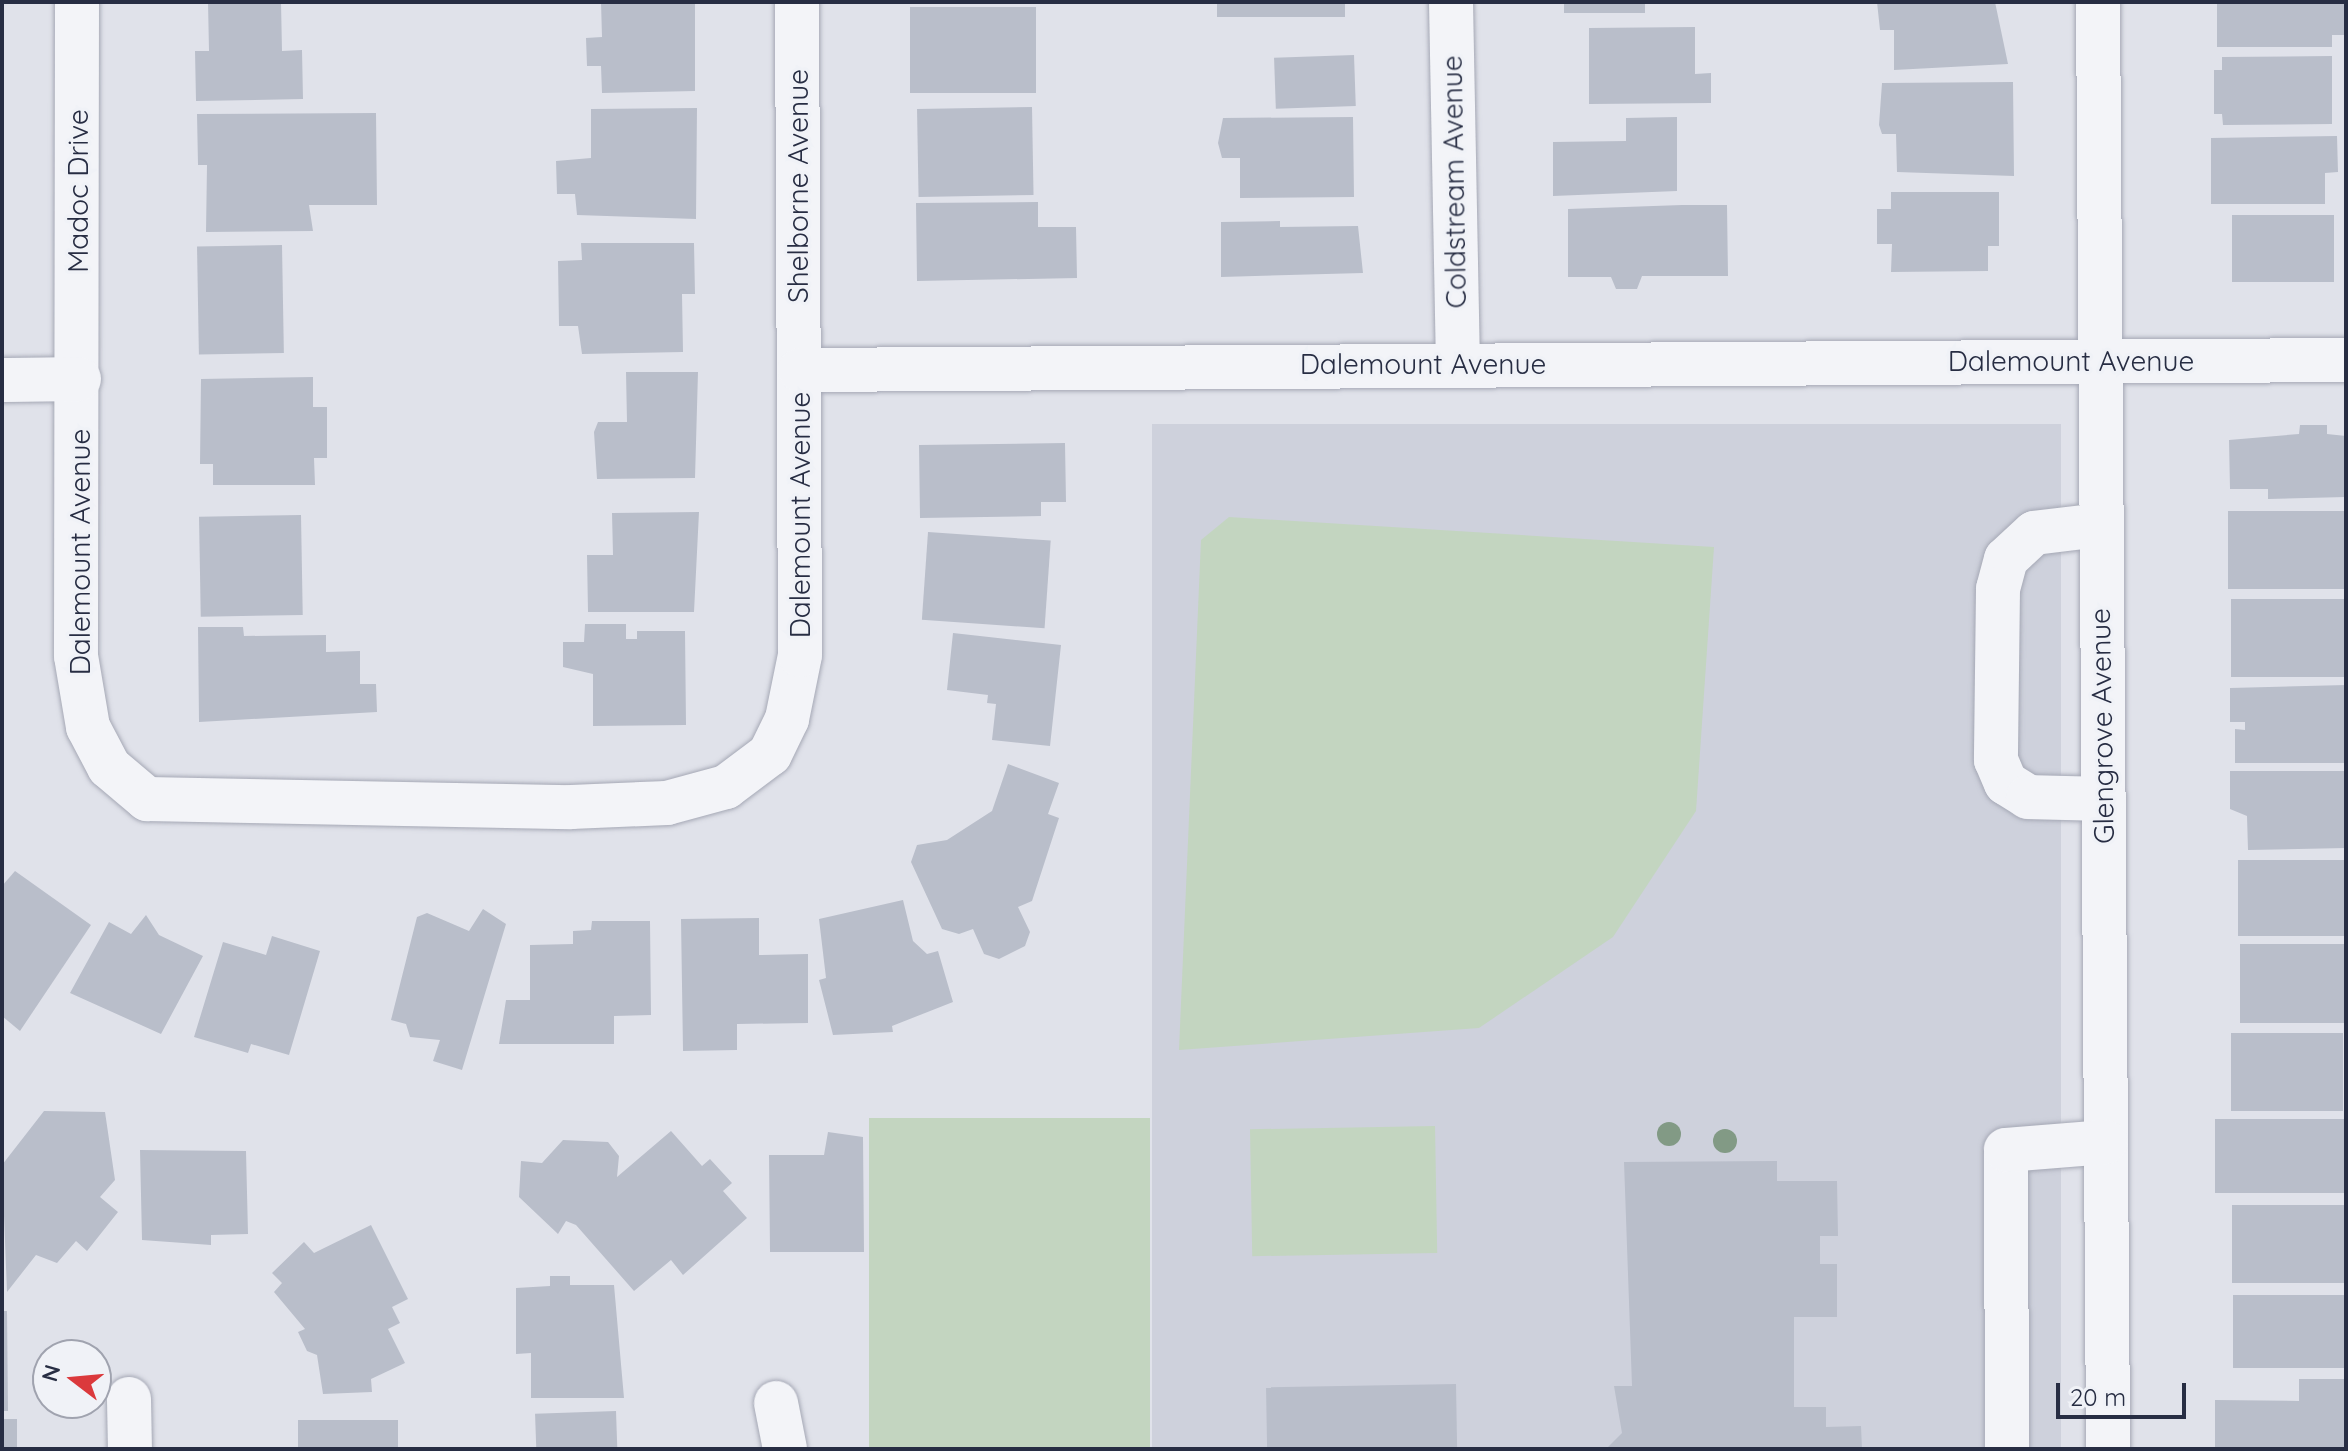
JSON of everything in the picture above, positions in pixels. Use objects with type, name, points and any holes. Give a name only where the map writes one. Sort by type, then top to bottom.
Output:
[{"type":"street","name":"Madoc Drive","points":[[77,2],[79,379]]},
{"type":"street","name":"Shelborne Avenue","points":[[797,2],[800,370]]},
{"type":"street","name":"Coldstream Avenue","points":[[1451,2],[1458,363]]},
{"type":"street","name":"Glengrove Avenue","points":[[2098,2],[2108,1449]]},
{"type":"street","name":"Dalemount Avenue","points":[[79,379],[76,656],[88,727],[109,767],[147,799],[571,807],[667,803],[726,787],[770,754],[787,719],[800,655],[800,370],[1458,363],[2346,360]]},
{"type":"street","points":[[2,380],[79,379]]},
{"type":"street","points":[[2100,525],[2034,533],[2006,559],[1998,589],[1996,760],[2006,783],[2028,797],[2103,799]]},
{"type":"street","points":[[2007,1449],[2006,1150],[2106,1142]]},
{"type":"street","points":[[129,1399],[130,1449]]},
{"type":"street","points":[[776,1403],[785,1449]]},
{"type":"shaded area","points":[[1152,424],[2061,424],[2061,1449],[1152,1449]]},
{"type":"green space","points":[[1229,517],[1714,547],[1696,811],[1613,937],[1479,1028],[1179,1050],[1201,540]]},
{"type":"green space","points":[[869,1118],[1150,1118],[1150,1449],[869,1449]]},
{"type":"green space","points":[[1435,1126],[1437,1253],[1252,1256],[1250,1129]]},
{"type":"building","points":[[208,2],[281,2],[282,51],[302,50],[303,99],[196,101],[195,51],[209,51]]},
{"type":"building","points":[[601,2],[695,2],[695,91],[602,93],[601,66],[587,66],[586,38],[602,37]]},
{"type":"building","points":[[1217,2],[1345,2],[1345,17],[1217,17]]},
{"type":"building","points":[[1564,2],[1645,2],[1645,13],[1564,13]]},
{"type":"building","points":[[1877,2],[1995,2],[2008,64],[1894,70],[1894,30],[1880,30]]},
{"type":"building","points":[[2217,2],[2345,2],[2346,35],[2332,35],[2332,47],[2217,47]]},
{"type":"building","points":[[910,7],[1036,7],[1036,93],[910,93]]},
{"type":"building","points":[[1695,27],[1695,74],[1711,73],[1711,103],[1589,104],[1589,28]]},
{"type":"building","points":[[1354,55],[1356,106],[1276,109],[1274,58]]},
{"type":"building","points":[[2332,56],[2332,124],[2223,125],[2222,114],[2214,114],[2214,70],[2222,70],[2222,57]]},
{"type":"building","points":[[2013,82],[2014,176],[1897,172],[1896,134],[1882,134],[1879,125],[1882,83]]},
{"type":"building","points":[[1032,107],[1034,195],[919,197],[917,109]]},
{"type":"building","points":[[697,108],[696,219],[577,215],[575,194],[557,194],[556,161],[591,158],[591,109]]},
{"type":"building","points":[[376,113],[377,205],[309,205],[313,231],[206,232],[207,165],[198,165],[197,114]]},
{"type":"building","points":[[1353,117],[1354,197],[1240,198],[1240,158],[1222,158],[1218,143],[1223,118]]},
{"type":"building","points":[[1677,117],[1677,191],[1553,196],[1553,142],[1626,141],[1626,118]]},
{"type":"building","points":[[2337,136],[2338,172],[2325,173],[2325,204],[2211,204],[2211,138]]},
{"type":"building","points":[[1891,192],[1999,192],[1999,246],[1988,246],[1988,271],[1891,272],[1892,244],[1877,244],[1877,209],[1891,209]]},
{"type":"building","points":[[1038,202],[1038,227],[1076,227],[1077,278],[917,281],[916,203]]},
{"type":"building","points":[[1727,205],[1728,276],[1642,276],[1637,289],[1616,289],[1611,277],[1568,277],[1568,209]]},
{"type":"building","points":[[2232,215],[2334,215],[2334,282],[2232,282]]},
{"type":"building","points":[[1280,221],[1280,227],[1358,226],[1363,273],[1221,277],[1221,222]]},
{"type":"building","points":[[581,243],[694,243],[695,294],[682,294],[683,352],[582,354],[578,326],[559,326],[558,261],[582,260]]},
{"type":"building","points":[[282,245],[284,353],[199,354],[197,246]]},
{"type":"building","points":[[626,372],[698,372],[695,478],[597,479],[594,432],[598,422],[627,422]]},
{"type":"building","points":[[313,377],[313,407],[327,407],[327,458],[314,458],[315,485],[213,485],[213,464],[200,464],[201,379]]},
{"type":"building","points":[[2300,425],[2327,425],[2327,434],[2346,436],[2346,497],[2268,499],[2268,489],[2230,489],[2229,440],[2299,434]]},
{"type":"building","points":[[1065,443],[1066,502],[1041,502],[1041,516],[920,518],[919,445]]},
{"type":"building","points":[[2228,511],[2346,511],[2346,589],[2228,589]]},
{"type":"building","points":[[699,512],[694,612],[588,612],[587,555],[613,555],[612,513]]},
{"type":"building","points":[[301,515],[303,615],[201,617],[199,517]]},
{"type":"building","points":[[928,532],[1051,541],[1045,628],[922,620]]},
{"type":"building","points":[[2231,599],[2346,599],[2346,677],[2231,677]]},
{"type":"building","points":[[585,624],[626,624],[626,639],[637,639],[637,631],[685,631],[686,725],[593,726],[593,674],[563,667],[563,642],[584,642]]},
{"type":"building","points":[[198,627],[243,627],[244,636],[326,635],[326,652],[360,651],[360,684],[376,684],[377,712],[199,722]]},
{"type":"building","points":[[953,633],[1061,645],[1050,746],[992,740],[996,704],[987,703],[988,695],[947,690]]},
{"type":"building","points":[[2346,685],[2346,763],[2235,763],[2235,729],[2245,730],[2245,722],[2230,722],[2230,688]]},
{"type":"building","points":[[1008,764],[1059,783],[1048,814],[1059,818],[1032,901],[1018,907],[1030,932],[1025,946],[999,959],[984,954],[973,929],[959,934],[942,929],[911,862],[917,845],[947,840],[992,811]]},
{"type":"building","points":[[2230,771],[2346,771],[2346,848],[2248,850],[2247,816],[2230,809]]},
{"type":"building","points":[[2238,860],[2346,860],[2346,936],[2238,936]]},
{"type":"building","points":[[15,871],[91,925],[20,1031],[2,1016],[2,886]]},
{"type":"building","points":[[903,900],[913,941],[927,954],[938,951],[953,1002],[892,1026],[893,1032],[833,1035],[819,980],[826,978],[819,919]]},
{"type":"building","points":[[483,909],[506,924],[462,1070],[433,1061],[440,1040],[410,1037],[406,1024],[391,1020],[417,917],[427,913],[469,931]]},
{"type":"building","points":[[146,915],[159,935],[203,956],[161,1034],[70,993],[109,922],[131,934]]},
{"type":"building","points":[[759,918],[759,955],[808,954],[808,1023],[737,1024],[737,1050],[683,1051],[681,919]]},
{"type":"building","points":[[592,921],[650,921],[651,1015],[614,1016],[614,1044],[499,1044],[506,1000],[530,1000],[530,945],[573,944],[573,931],[591,930]]},
{"type":"building","points":[[272,936],[320,951],[289,1055],[251,1044],[248,1053],[194,1037],[223,942],[266,955]]},
{"type":"building","points":[[2240,944],[2346,944],[2346,1023],[2240,1023]]},
{"type":"building","points":[[2231,1033],[2343,1033],[2343,1111],[2231,1111]]},
{"type":"building","points":[[44,1111],[105,1112],[115,1180],[100,1197],[118,1212],[87,1251],[76,1241],[57,1263],[36,1255],[7,1292],[2,1165]]},
{"type":"building","points":[[2215,1119],[2346,1119],[2346,1193],[2215,1193]]},
{"type":"building","points":[[671,1131],[702,1166],[710,1159],[732,1183],[723,1191],[747,1218],[683,1275],[671,1260],[634,1291],[576,1225],[566,1221],[558,1234],[519,1197],[521,1161],[542,1163],[563,1140],[608,1142],[619,1156],[617,1177]]},
{"type":"building","points":[[828,1132],[863,1137],[864,1252],[770,1252],[769,1155],[824,1155]]},
{"type":"building","points":[[140,1150],[246,1151],[248,1234],[211,1235],[211,1245],[142,1240]]},
{"type":"building","points":[[1777,1161],[1777,1181],[1837,1181],[1838,1236],[1820,1236],[1820,1264],[1837,1264],[1837,1317],[1794,1317],[1794,1407],[1826,1407],[1826,1427],[1861,1426],[1862,1449],[1606,1449],[1622,1433],[1614,1386],[1632,1386],[1624,1162]]},
{"type":"building","points":[[2232,1205],[2346,1205],[2346,1283],[2232,1283]]},
{"type":"building","points":[[371,1225],[408,1299],[392,1307],[400,1323],[388,1329],[405,1363],[371,1379],[372,1392],[323,1394],[317,1355],[307,1351],[298,1332],[305,1329],[274,1292],[282,1283],[272,1273],[304,1242],[314,1253]]},
{"type":"building","points":[[550,1276],[570,1276],[570,1285],[614,1285],[624,1398],[531,1398],[531,1353],[516,1354],[516,1288],[550,1286]]},
{"type":"building","points":[[2233,1295],[2346,1295],[2346,1368],[2233,1368]]},
{"type":"building","points":[[2,1311],[7,1311],[8,1411],[2,1411]]},
{"type":"building","points":[[2299,1379],[2346,1379],[2346,1449],[2215,1449],[2215,1400],[2299,1401]]},
{"type":"building","points":[[1456,1384],[1457,1449],[1267,1449],[1266,1387]]},
{"type":"building","points":[[616,1411],[617,1449],[536,1449],[535,1414]]},
{"type":"building","points":[[2,1419],[17,1419],[17,1449],[2,1449]]},
{"type":"building","points":[[298,1420],[398,1420],[398,1449],[298,1449]]}]
